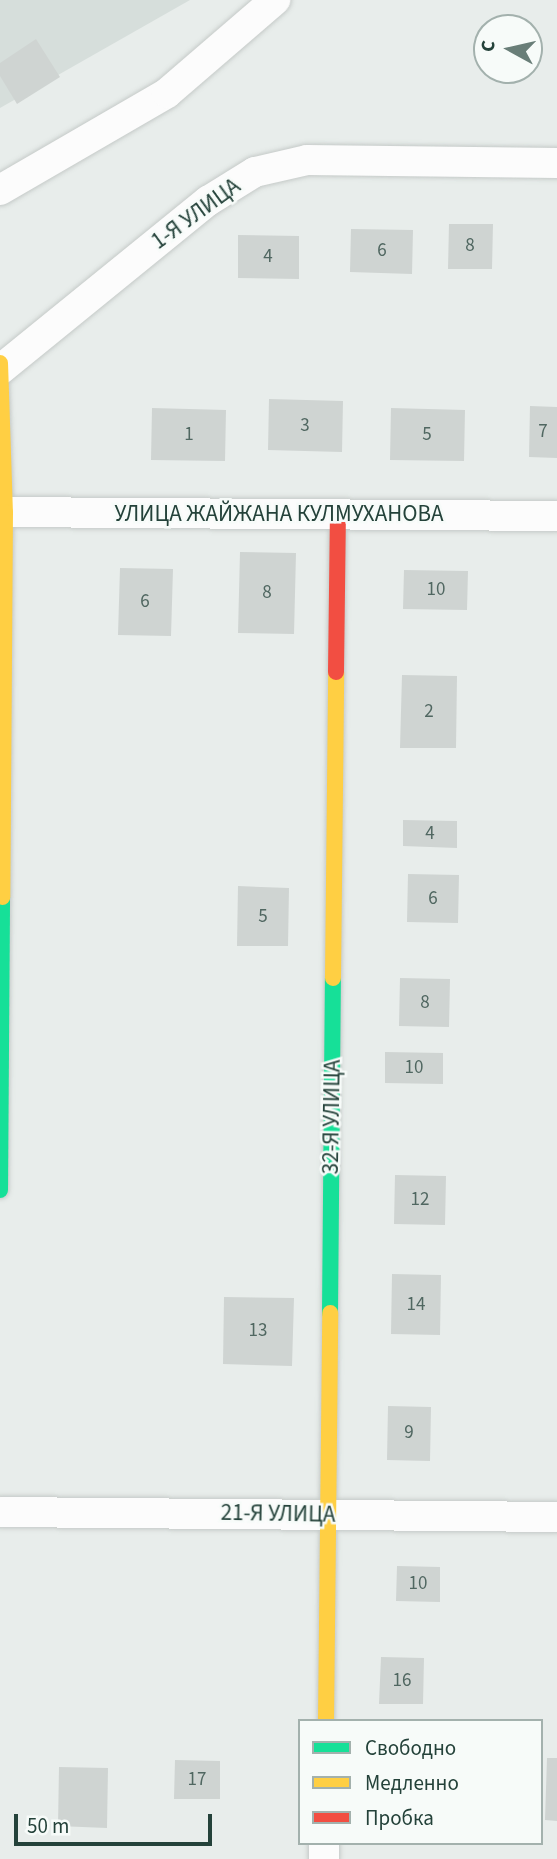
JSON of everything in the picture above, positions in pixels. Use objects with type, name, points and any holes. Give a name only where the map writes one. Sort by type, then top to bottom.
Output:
[{"type":"street","points":[[0,190],[167,93],[275,0]]},
{"type":"street","name":"1-Я УЛИЦА","points":[[1,369],[208,201],[255,172],[306,160],[557,163]]},
{"type":"street","points":[[0,363],[0,1190]]},
{"type":"street","name":"УЛИЦА ЖАЙЖАНА КУЛМУХАНОВА","points":[[2,512],[557,516]]},
{"type":"street","name":"32-Я УЛИЦА","points":[[326,1719],[338,514]]},
{"type":"street","name":"21-Я УЛИЦА","points":[[0,1512],[557,1517]]},
{"type":"shaded area","points":[[0,0],[190,0],[0,108]]},
{"type":"building","points":[[36,39],[60,77],[17,104],[0,76],[0,63]]},
{"type":"building","points":[[449,224],[493,224],[492,269],[448,269]]},
{"type":"building","points":[[351,229],[413,230],[412,274],[350,272]]},
{"type":"building","points":[[238,235],[299,236],[299,279],[238,278]]},
{"type":"building","points":[[269,399],[343,401],[342,452],[268,450]]},
{"type":"building","points":[[530,406],[557,407],[557,458],[529,457]]},
{"type":"building","points":[[152,408],[226,410],[225,461],[151,460]]},
{"type":"building","points":[[391,408],[465,410],[464,461],[390,460]]},
{"type":"building","points":[[240,552],[296,553],[294,634],[238,633]]},
{"type":"building","points":[[120,568],[173,569],[171,636],[118,635]]},
{"type":"building","points":[[404,570],[468,571],[467,610],[403,609]]},
{"type":"building","points":[[402,675],[457,676],[456,748],[400,748]]},
{"type":"building","points":[[403,820],[457,821],[457,848],[403,846]]},
{"type":"building","points":[[408,874],[459,875],[458,923],[407,922]]},
{"type":"building","points":[[238,886],[289,888],[288,946],[237,946]]},
{"type":"building","points":[[400,978],[450,979],[449,1027],[399,1026]]},
{"type":"building","points":[[385,1052],[443,1053],[443,1084],[385,1083]]},
{"type":"building","points":[[395,1175],[446,1176],[445,1225],[394,1224]]},
{"type":"building","points":[[392,1274],[441,1275],[440,1335],[391,1334]]},
{"type":"building","points":[[224,1297],[294,1298],[292,1366],[223,1364]]},
{"type":"building","points":[[388,1406],[431,1407],[430,1461],[387,1460]]},
{"type":"building","points":[[397,1566],[440,1567],[440,1602],[396,1601]]},
{"type":"building","points":[[381,1657],[424,1658],[423,1704],[379,1704]]},
{"type":"building","points":[[547,1758],[557,1758],[557,1821],[545,1820]]},
{"type":"building","points":[[175,1760],[220,1761],[220,1799],[174,1799]]},
{"type":"building","points":[[59,1767],[108,1768],[107,1828],[58,1826]]},
{"type":"traffic: fast","points":[[0,1190],[2,897]]},
{"type":"traffic: fast","points":[[330,1313],[333,978]]},
{"type":"traffic: slow","points":[[0,363],[5,512],[2,897]]},
{"type":"traffic: slow","points":[[333,978],[336,672]]},
{"type":"traffic: slow","points":[[326,1719],[330,1313]]},
{"type":"traffic: jam","points":[[336,672],[338,514]]}]
